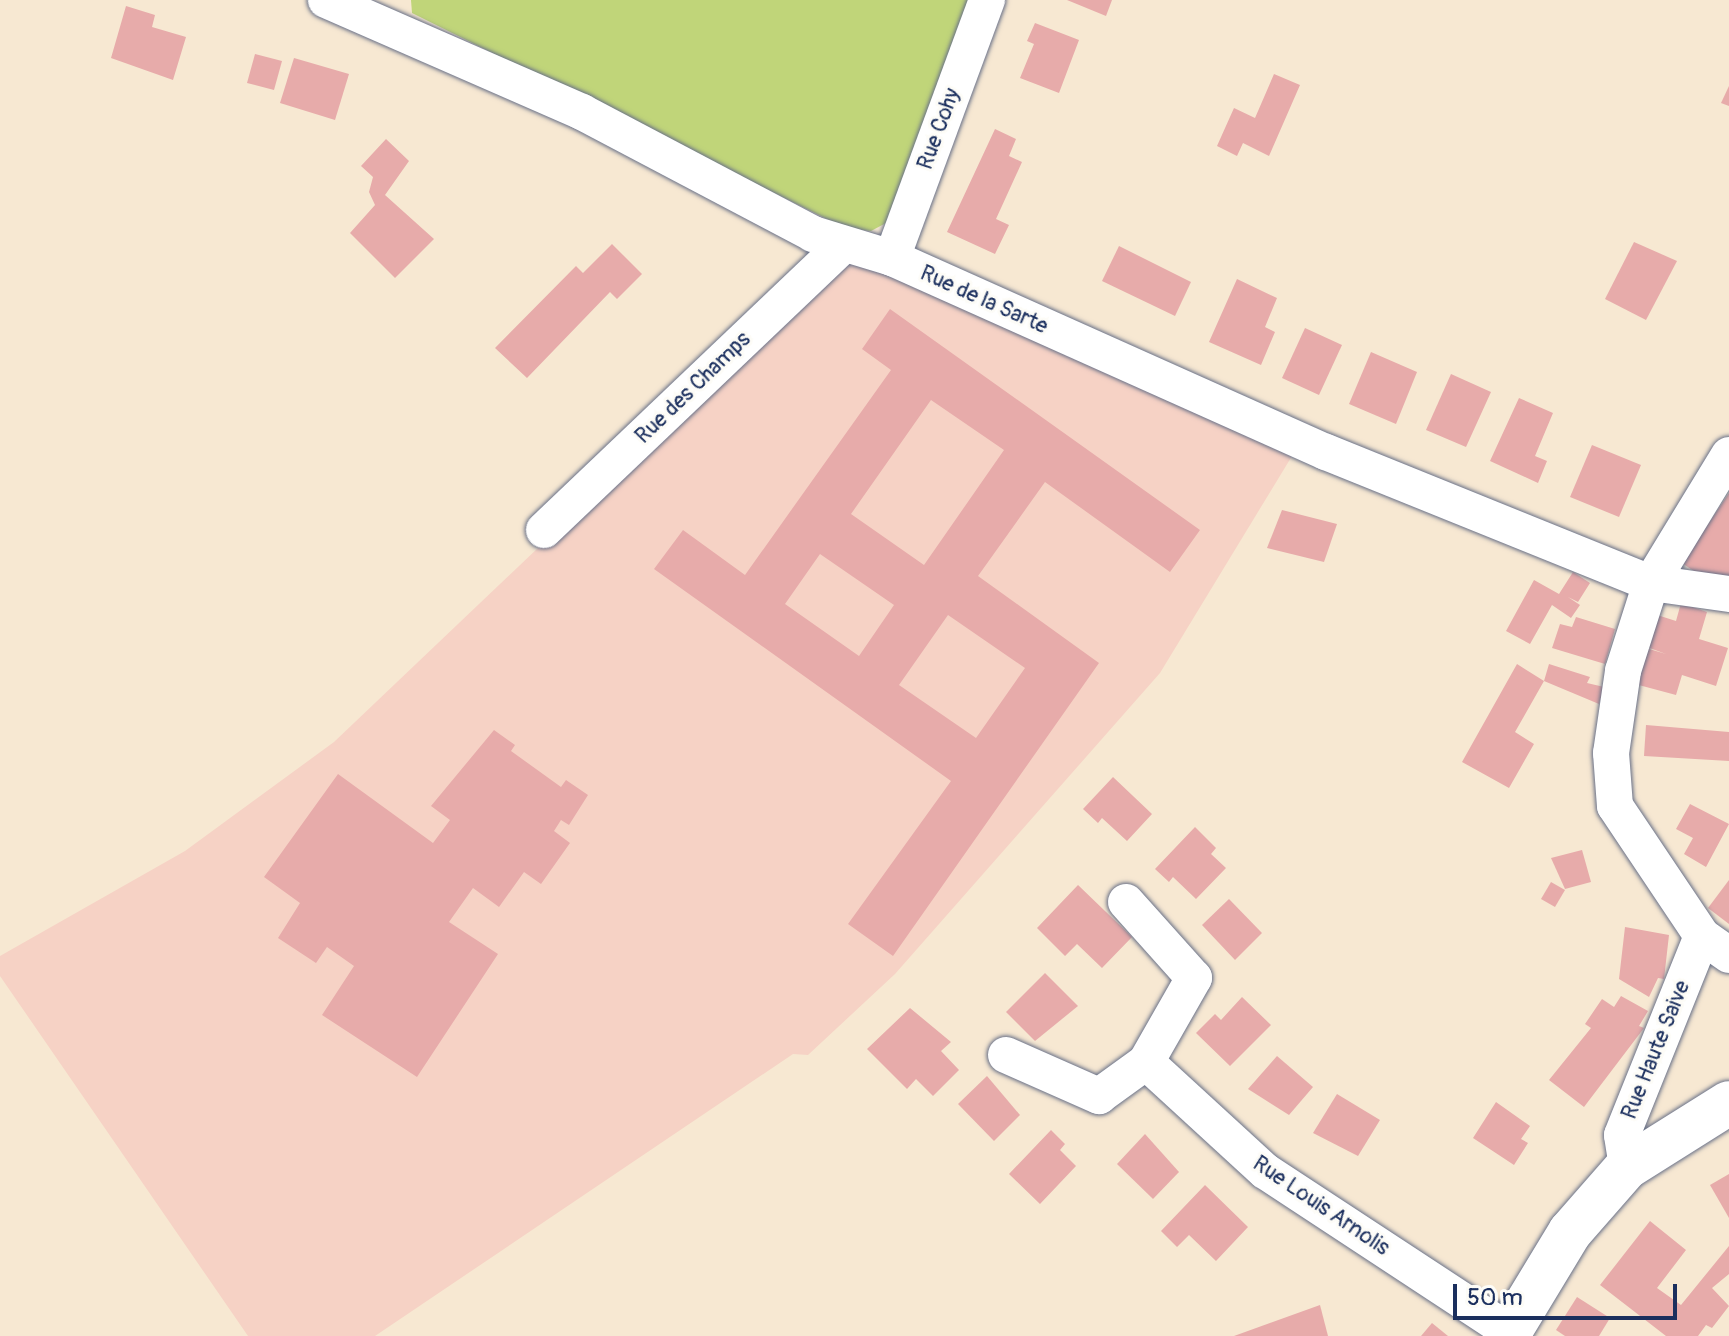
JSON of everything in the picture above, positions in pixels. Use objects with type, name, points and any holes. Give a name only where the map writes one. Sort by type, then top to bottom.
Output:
[{"type":"street","name":"Rue de la Sarte","points":[[326,0],[582,112],[842,246],[892,258],[1326,452],[1651,583]]},
{"type":"street","name":"Rue Cohy","points":[[892,258],[987,0]]},
{"type":"street","name":"Rue des Champs","points":[[544,530],[842,246]]},
{"type":"street","name":"Rue Haute Saive","points":[[1627,1167],[1622,1135],[1715,945],[1615,806],[1611,753],[1623,671],[1651,583],[1729,455]]},
{"type":"street","points":[[1651,583],[1729,594]]},
{"type":"street","points":[[1006,1055],[1099,1096],[1146,1062],[1194,978],[1126,902]]},
{"type":"street","name":"Rue Louis Arnolis","points":[[1146,1062],[1265,1171],[1509,1334]]},
{"type":"street","name":"Rue Haute Saive","points":[[1509,1334],[1570,1232],[1627,1167],[1729,1103]]},
{"type":"shaded area","points":[[859,259],[1292,456],[1160,673],[895,974],[808,1055],[793,1054],[375,1336],[248,1336],[0,976],[0,956],[185,851],[334,742],[827,273]]},
{"type":"green space","points":[[411,0],[970,0],[886,223],[871,231],[845,228],[412,13]]},
{"type":"building","points":[[1067,0],[1112,0],[1106,16]]},
{"type":"building","points":[[126,6],[155,15],[152,27],[186,37],[173,80],[111,58]]},
{"type":"building","points":[[1035,23],[1079,40],[1059,93],[1020,78],[1034,44],[1027,41]]},
{"type":"building","points":[[255,54],[282,61],[274,90],[247,83]]},
{"type":"building","points":[[294,58],[349,74],[335,120],[280,103]]},
{"type":"building","points":[[1274,74],[1300,85],[1269,156],[1243,143],[1237,156],[1217,146],[1234,108],[1255,118]]},
{"type":"building","points":[[1729,86],[1729,106],[1721,103]]},
{"type":"building","points":[[995,129],[1016,139],[1009,156],[1022,162],[996,219],[1009,225],[995,254],[947,232]]},
{"type":"building","points":[[386,139],[409,161],[385,195],[434,239],[395,278],[350,233],[375,205],[369,192],[373,177],[361,166]]},
{"type":"building","points":[[1634,242],[1677,261],[1646,320],[1605,299]]},
{"type":"building","points":[[612,244],[642,274],[617,299],[610,292],[527,378],[495,348],[576,266],[583,273]]},
{"type":"building","points":[[1119,246],[1191,282],[1175,316],[1102,281]]},
{"type":"building","points":[[1237,279],[1277,298],[1265,327],[1275,332],[1261,365],[1209,342]]},
{"type":"building","points":[[890,309],[1200,530],[1170,572],[1045,482],[978,576],[1099,663],[893,956],[848,924],[951,781],[654,569],[683,530],[745,575],[891,370],[862,349]],"holes":[[[931,400],[1004,450],[924,565],[851,514]],[[820,554],[894,605],[859,656],[785,604]],[[948,615],[1025,668],[976,738],[899,685]]]},
{"type":"building","points":[[1305,328],[1342,345],[1319,395],[1282,378]]},
{"type":"building","points":[[1371,352],[1417,372],[1396,424],[1349,404]]},
{"type":"building","points":[[1451,374],[1491,392],[1466,447],[1426,430]]},
{"type":"building","points":[[1519,398],[1553,413],[1535,456],[1547,461],[1538,483],[1490,461]]},
{"type":"building","points":[[1592,445],[1641,465],[1619,517],[1570,497]]},
{"type":"building","points":[[1729,493],[1729,577],[1720,589],[1682,563]]},
{"type":"building","points":[[1282,510],[1337,524],[1324,562],[1267,548]]},
{"type":"building","points":[[1573,572],[1590,583],[1578,602],[1568,597],[1580,605],[1571,618],[1552,605],[1530,644],[1506,631],[1534,580],[1559,594]]},
{"type":"building","points":[[1681,603],[1707,612],[1699,639],[1728,648],[1716,686],[1682,675],[1676,695],[1635,684],[1646,648],[1666,654],[1644,646],[1654,614],[1676,621]]},
{"type":"building","points":[[1576,617],[1615,629],[1605,664],[1552,648],[1560,624],[1572,627]]},
{"type":"building","points":[[1517,664],[1544,681],[1515,732],[1534,744],[1509,788],[1462,762]]},
{"type":"building","points":[[1549,664],[1590,677],[1587,683],[1604,687],[1599,704],[1544,681]]},
{"type":"building","points":[[1646,725],[1729,732],[1729,761],[1644,756]]},
{"type":"building","points":[[494,730],[515,745],[511,751],[561,787],[566,780],[588,795],[569,825],[561,820],[554,831],[570,843],[541,884],[524,872],[499,907],[473,888],[449,922],[498,954],[417,1077],[322,1015],[354,966],[327,947],[316,963],[278,938],[300,903],[264,877],[338,774],[433,843],[450,820],[431,806]]},
{"type":"building","points":[[1113,777],[1152,814],[1127,841],[1102,818],[1098,823],[1083,809]]},
{"type":"building","points":[[1690,804],[1729,824],[1706,867],[1684,854],[1693,838],[1676,829]]},
{"type":"building","points":[[1195,827],[1216,848],[1211,854],[1226,868],[1196,899],[1173,877],[1169,882],[1155,869]]},
{"type":"building","points":[[1582,850],[1591,882],[1565,889],[1551,858]]},
{"type":"building","points":[[1729,880],[1729,924],[1708,908]]},
{"type":"building","points":[[1551,882],[1565,890],[1555,907],[1541,899]]},
{"type":"building","points":[[1078,885],[1132,937],[1102,968],[1077,944],[1065,956],[1037,928]]},
{"type":"building","points":[[1229,899],[1262,933],[1235,960],[1202,925]]},
{"type":"building","points":[[1625,927],[1669,935],[1664,979],[1658,978],[1649,997],[1619,979]]},
{"type":"building","points":[[1045,973],[1078,1006],[1035,1041],[1006,1012]]},
{"type":"building","points":[[1621,996],[1648,1011],[1639,1026],[1644,1028],[1584,1107],[1549,1080],[1591,1028],[1585,1024],[1602,999],[1614,1007]]},
{"type":"building","points":[[1242,997],[1271,1025],[1230,1066],[1196,1033],[1215,1014],[1221,1020]]},
{"type":"building","points":[[910,1008],[951,1042],[941,1051],[959,1070],[933,1096],[916,1079],[907,1089],[867,1049]]},
{"type":"building","points":[[1277,1056],[1313,1087],[1289,1115],[1248,1089]]},
{"type":"building","points":[[987,1076],[1020,1115],[994,1141],[958,1104]]},
{"type":"building","points":[[1337,1094],[1380,1120],[1358,1156],[1313,1133]]},
{"type":"building","points":[[1496,1102],[1530,1126],[1521,1139],[1528,1143],[1514,1165],[1473,1138]]},
{"type":"building","points":[[1051,1130],[1065,1144],[1060,1150],[1076,1166],[1040,1204],[1009,1174]]},
{"type":"building","points":[[1145,1134],[1179,1172],[1153,1199],[1117,1164]]},
{"type":"building","points":[[1729,1174],[1729,1218],[1710,1185]]},
{"type":"building","points":[[1205,1185],[1248,1227],[1216,1261],[1189,1235],[1177,1247],[1161,1231]]},
{"type":"building","points":[[1650,1221],[1686,1250],[1657,1288],[1681,1305],[1729,1246],[1729,1274],[1712,1288],[1729,1306],[1712,1328],[1706,1325],[1698,1336],[1666,1336],[1600,1285]]},
{"type":"building","points":[[1577,1297],[1610,1318],[1599,1336],[1565,1336],[1556,1330]]},
{"type":"building","points":[[1320,1305],[1328,1336],[1234,1336]]},
{"type":"building","points":[[1432,1323],[1448,1336],[1421,1336]]}]
